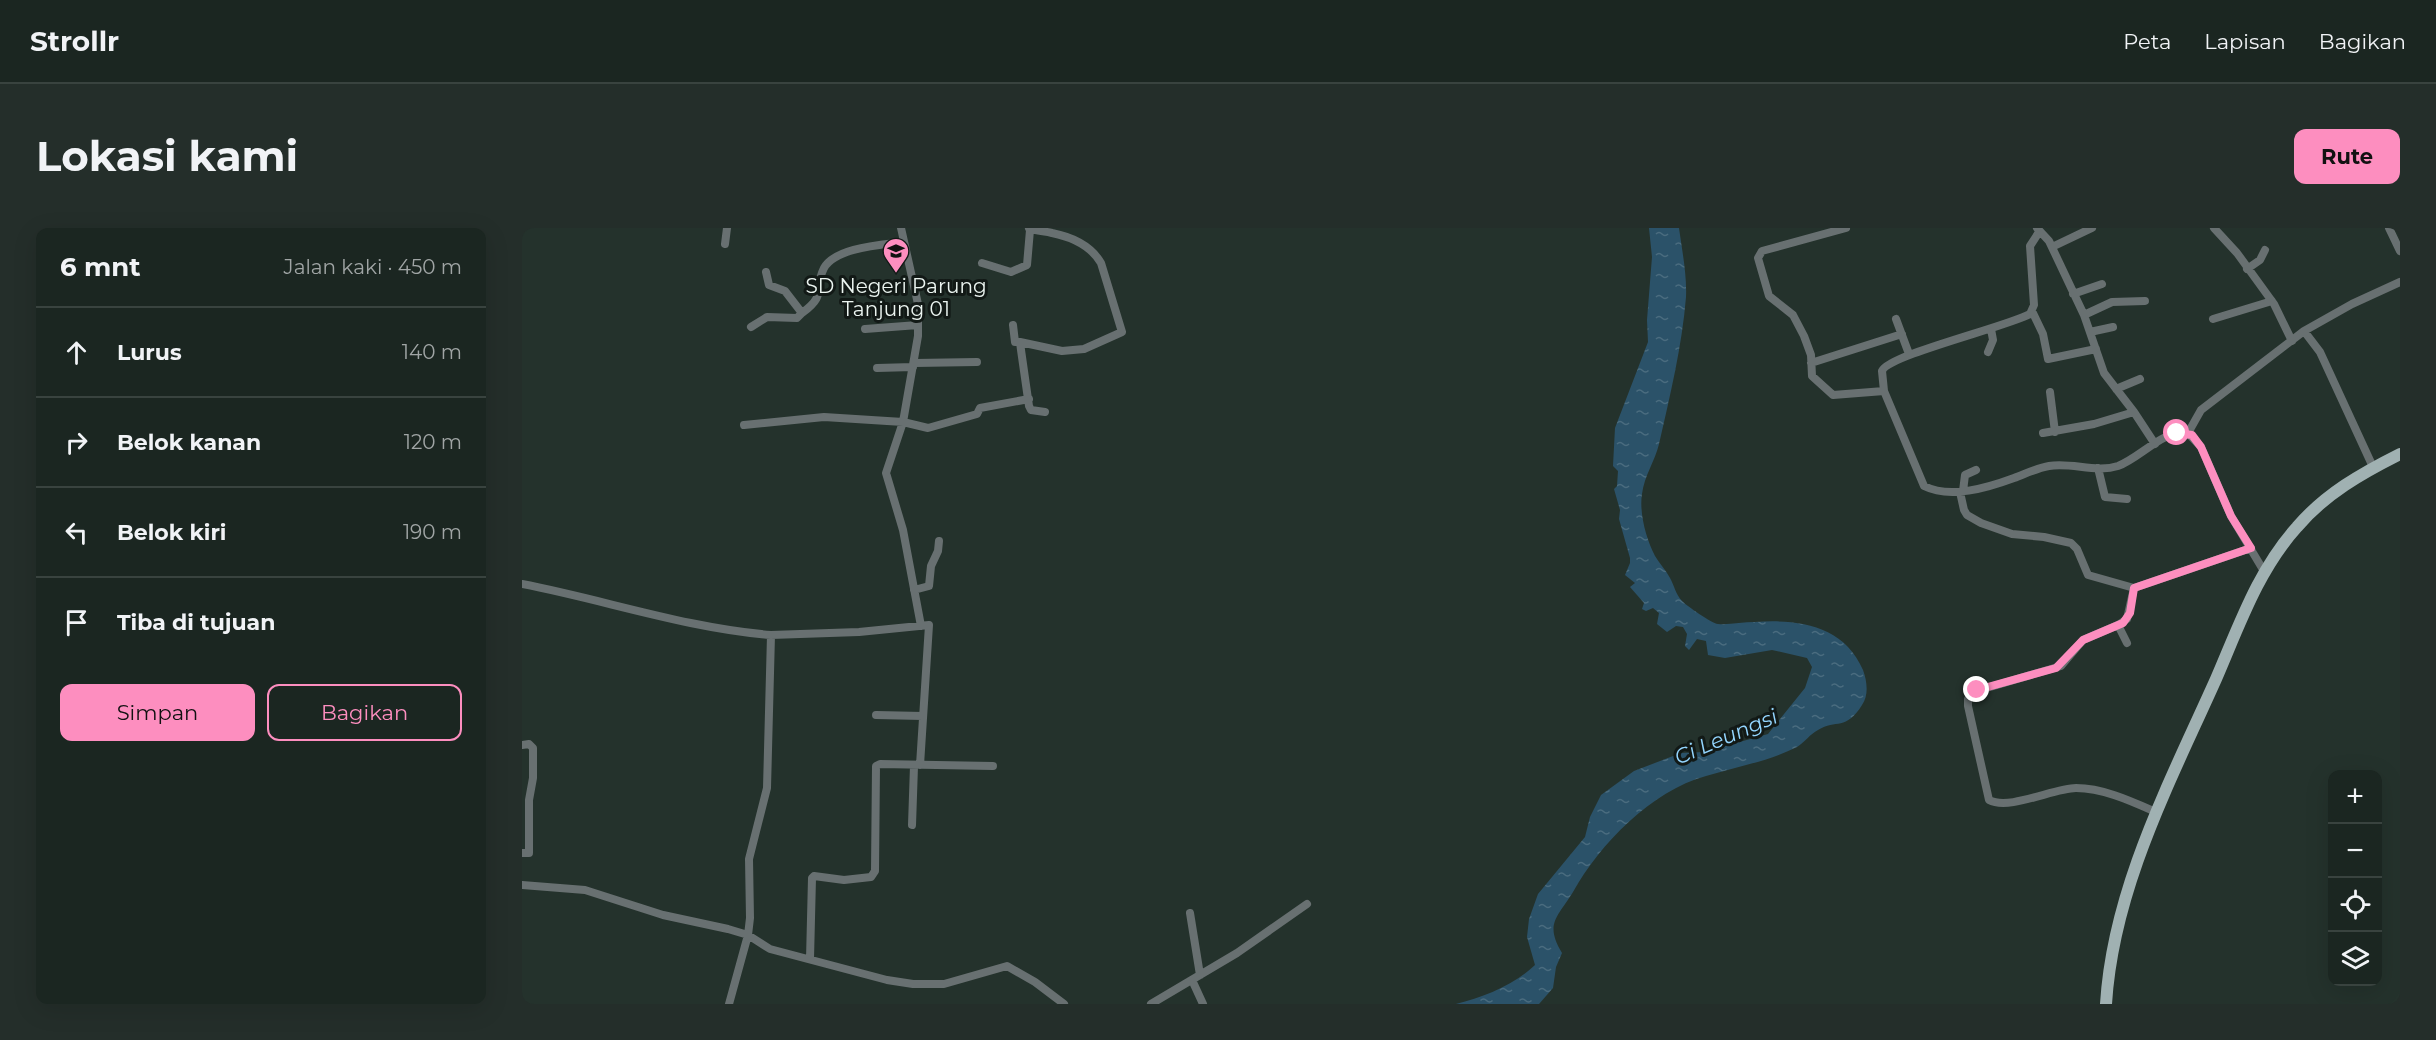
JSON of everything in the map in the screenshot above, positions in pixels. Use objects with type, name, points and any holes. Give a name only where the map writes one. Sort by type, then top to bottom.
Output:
[{"type":"main road","points":[[2106,1004],[2114,951],[2127,893],[2156,812],[2247,606],[2282,545],[2312,511],[2330,495],[2373,467],[2400,454]]},
{"type":"street","points":[[725,244],[727,228]]},
{"type":"street","points":[[901,228],[915,289],[918,325],[914,365],[903,422],[886,473],[903,530],[921,626]]},
{"type":"street","points":[[1846,228],[1765,249],[1759,255],[1767,291],[1771,298],[1793,315],[1810,351],[1812,376],[1833,396],[1884,391]]},
{"type":"street","points":[[2052,247],[2092,228]]},
{"type":"street","points":[[2214,228],[2237,254],[2271,301],[2292,341]]},
{"type":"street","points":[[2389,228],[2400,251]]},
{"type":"street","points":[[982,263],[1011,272],[1027,265],[1030,229],[1050,232],[1084,245],[1096,254],[1121,328],[1120,335],[1084,349],[1062,351],[1026,344],[1024,341],[1015,342],[1013,325]]},
{"type":"street","points":[[2096,349],[2048,359],[2043,334],[2032,311],[2033,263],[2030,246],[2038,230],[2052,247],[2084,315],[2096,349],[2104,373],[2155,444]]},
{"type":"street","points":[[751,327],[763,319],[778,316],[797,318],[802,314],[816,302],[824,268],[839,255],[849,251],[904,242]]},
{"type":"street","points":[[2247,269],[2260,260],[2265,250]]},
{"type":"street","points":[[766,272],[769,285],[791,296],[802,314]]},
{"type":"street","points":[[2188,433],[2201,410],[2304,331],[2352,304],[2400,282]]},
{"type":"street","points":[[2073,294],[2102,284]]},
{"type":"street","points":[[2084,315],[2112,302],[2145,301]]},
{"type":"street","points":[[2213,319],[2271,301]]},
{"type":"street","points":[[2032,311],[2028,315],[1992,329],[1909,354],[1882,367],[1884,391],[1924,486],[1931,490],[1961,491],[2004,482],[2049,466],[2098,468],[2120,465],[2170,435],[2188,433],[2201,447],[2231,516],[2265,573]]},
{"type":"street","points":[[1896,320],[1909,354]]},
{"type":"street","points":[[865,329],[918,325]]},
{"type":"street","points":[[2090,332],[2113,327]]},
{"type":"street","points":[[1988,352],[1993,340],[1992,329]]},
{"type":"street","points":[[2304,331],[2320,352],[2373,467]]},
{"type":"street","points":[[1811,363],[1902,334]]},
{"type":"street","points":[[1020,342],[1031,410],[1045,412]]},
{"type":"street","points":[[877,369],[976,362]]},
{"type":"street","points":[[2116,389],[2140,379]]},
{"type":"street","points":[[2050,392],[2055,432]]},
{"type":"street","points":[[744,425],[824,417],[903,422],[934,428],[977,414],[980,408],[1029,399]]},
{"type":"street","points":[[2043,434],[2134,412]]},
{"type":"street","points":[[2098,468],[2104,497],[2127,499]]},
{"type":"street","points":[[1976,470],[1965,475],[1961,491],[1967,515],[1981,523],[2012,534],[2067,541],[2077,549],[2088,575],[2134,588],[2251,548]]},
{"type":"street","points":[[914,590],[929,586],[931,566],[938,551],[939,541]]},
{"type":"street","points":[[522,584],[565,592],[714,628],[771,635],[859,632],[929,626],[912,825]]},
{"type":"street","points":[[2134,588],[2127,619],[2083,640],[2056,668],[1973,692],[1968,699],[1987,797],[1994,802],[2042,797],[2072,788],[2084,788],[2127,800],[2156,812]]},
{"type":"street","points":[[2118,625],[2127,643]]},
{"type":"street","points":[[729,1004],[748,935],[749,859],[767,788],[771,635]]},
{"type":"street","points":[[876,715],[923,716]]},
{"type":"street","points":[[522,745],[529,744],[533,748],[533,778],[529,800],[529,853],[522,854]]},
{"type":"street","points":[[810,959],[812,878],[814,876],[844,880],[872,875],[875,871],[876,766],[880,764],[993,766]]},
{"type":"street","points":[[522,885],[585,890],[663,915],[748,935],[770,949],[887,980],[928,984],[956,982],[1002,965],[1007,966],[1035,982],[1064,1004]]},
{"type":"street","points":[[1151,1004],[1237,953],[1307,904]]},
{"type":"street","points":[[1190,914],[1196,978],[1203,1004]]},
{"type":"water","points":[[1649,228],[1679,228],[1686,289],[1682,334],[1671,389],[1659,444],[1645,481],[1641,501],[1642,517],[1652,549],[1680,599],[1715,623],[1787,622],[1818,628],[1832,634],[1855,655],[1863,670],[1866,697],[1851,718],[1818,730],[1797,747],[1764,760],[1686,783],[1647,807],[1629,822],[1597,856],[1558,914],[1554,934],[1562,953],[1556,967],[1553,988],[1539,1004],[1456,1004],[1498,989],[1518,979],[1535,965],[1527,937],[1529,919],[1538,894],[1585,837],[1590,817],[1601,795],[1634,771],[1681,753],[1704,752],[1768,734],[1805,688],[1812,667],[1807,658],[1772,650],[1725,658],[1708,655],[1706,641],[1697,639],[1689,650],[1685,646],[1687,634],[1683,627],[1676,626],[1667,632],[1657,624],[1659,613],[1653,608],[1646,611],[1642,609],[1644,603],[1630,587],[1635,583],[1625,575],[1630,558],[1619,519],[1620,510],[1614,489],[1617,486],[1618,471],[1613,466],[1615,428],[1648,342],[1647,320],[1652,257]]},
{"type":"place","name":"SD Negeri Parung Tanjung 01","points":[[896,274]]},
{"type":"route","points":[[1977,690],[2061,666],[2083,640],[2123,623],[2127,619],[2134,588],[2251,548],[2231,516],[2201,447],[2192,435],[2177,433]]},
{"type":"water label","name":"Ci Leungsi","points":[[1726,737]]}]
